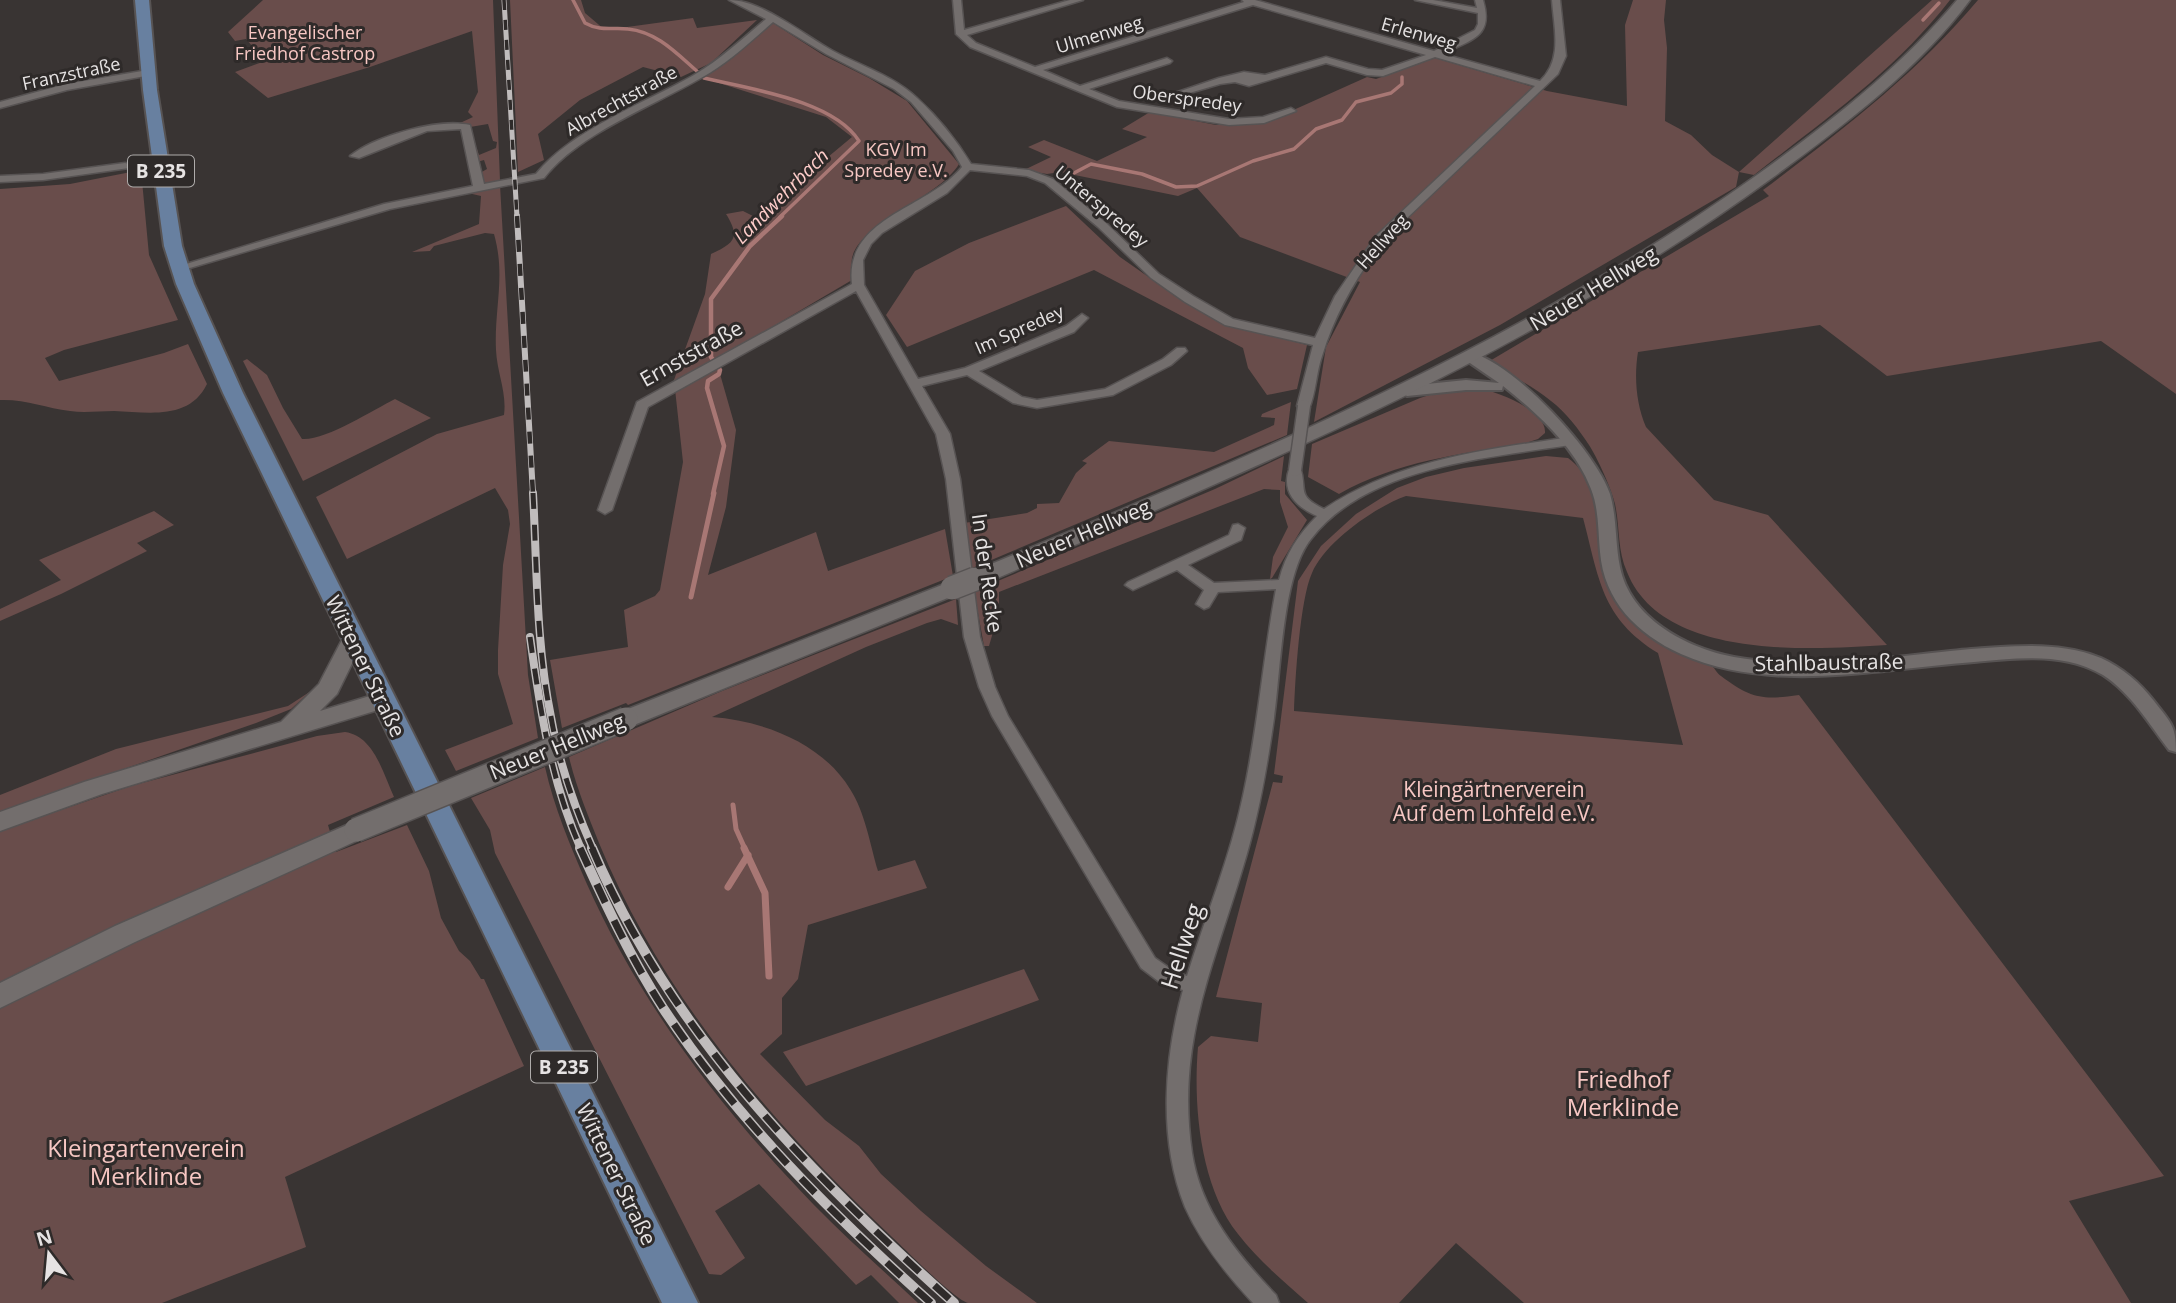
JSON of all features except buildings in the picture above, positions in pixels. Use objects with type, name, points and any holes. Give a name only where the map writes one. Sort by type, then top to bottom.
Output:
[{"type":"main road","name":"Wittener Straße","points":[[142,0],[148,73],[169,223],[179,268],[233,393],[680,1303]]},
{"type":"main road","name":"Neuer Hellweg","points":[[0,996],[125,934],[356,830],[975,579],[1184,490],[1465,362],[1548,317],[1709,217],[1762,180],[1849,113],[1912,55],[1964,0]]},
{"type":"main road","points":[[290,726],[329,688],[353,639]]},
{"type":"main road","points":[[0,822],[93,788],[290,726],[383,700]]},
{"type":"main road","name":"Neuer Hellweg","points":[[0,983],[125,934]]},
{"type":"street","points":[[733,0],[772,18],[905,93],[957,150],[967,167],[950,186],[897,217],[869,241],[857,259],[858,285]]},
{"type":"street","points":[[957,0],[955,18],[960,34],[1079,0]]},
{"type":"street","points":[[1419,0],[1481,11]]},
{"type":"street","points":[[1172,97],[1219,81],[1237,79],[1249,83],[1326,60],[1376,74],[1394,70],[1436,54],[1478,32],[1483,26],[1479,0]]},
{"type":"street","name":"Hellweg","points":[[1326,515],[1302,504],[1293,490],[1304,406],[1319,343],[1343,289],[1380,238],[1553,74],[1561,56],[1556,0]]},
{"type":"street","name":"Erlenweg","points":[[1249,1],[1542,86]]},
{"type":"street","name":"Ulmenweg","points":[[1035,70],[1249,1]]},
{"type":"street","name":"Albrechtstraße","points":[[179,268],[378,209],[540,176],[550,163],[601,128],[697,77],[726,58],[772,18]]},
{"type":"street","name":"Oberspredey","points":[[960,34],[973,45],[1117,104],[1212,121],[1264,120],[1292,110]]},
{"type":"street","name":"Oberspredey","points":[[1079,89],[1167,61]]},
{"type":"street","name":"Franzstraße","points":[[0,105],[66,87],[148,73]]},
{"type":"street","points":[[355,156],[432,126],[461,125],[466,127],[469,137],[479,187]]},
{"type":"street","points":[[0,179],[43,177],[125,166]]},
{"type":"street","name":"Unterspredey","points":[[967,167],[1029,173],[1049,181],[1102,225],[1155,276],[1189,299],[1229,322],[1319,343]]},
{"type":"street","name":"Ernststraße","points":[[605,510],[642,405],[858,285]]},
{"type":"street","name":"In der Recke","points":[[858,285],[937,420],[950,457],[972,637],[994,704],[1148,963],[1168,978],[1195,986]]},
{"type":"street","name":"Im Spredey","points":[[915,384],[969,371],[1070,329],[1082,318]]},
{"type":"street","name":"Im Spredey","points":[[969,371],[1018,400],[1037,404],[1108,392],[1167,362],[1181,351]]},
{"type":"street","name":"Stahlbaustraße","points":[[1465,362],[1496,387],[1548,418]]},
{"type":"street","name":"Stahlbaustraße","points":[[1465,362],[1517,387],[1570,441],[1595,480],[1604,503],[1613,577],[1619,592],[1640,618],[1676,644],[1720,661],[1777,667],[1842,666],[2030,652],[2071,655],[2103,667],[2124,681],[2144,702],[2176,745]]},
{"type":"street","points":[[1406,391],[1466,385],[1496,387]]},
{"type":"street","name":"Hellweg","points":[[1268,1303],[1218,1245],[1194,1202],[1184,1168],[1179,1100],[1187,1016],[1240,849],[1257,776],[1267,723],[1284,583],[1306,535],[1326,515],[1347,500],[1395,475],[1422,467],[1570,441]]},
{"type":"street","points":[[1133,585],[1236,537],[1238,528]]},
{"type":"street","points":[[1178,564],[1213,588],[1284,583]]},
{"type":"street","points":[[1203,604],[1213,588]]},
{"type":"green space","name":"Evangelischer Friedhof Castrop","points":[[263,0],[493,0],[500,181],[482,183],[480,173],[487,169],[484,160],[477,162],[473,151],[477,149],[479,155],[496,148],[497,142],[493,141],[488,124],[470,127],[460,123],[473,117],[468,112],[478,92],[472,31],[370,67],[268,98],[235,72],[265,61],[246,39],[235,41],[228,32]]},
{"type":"green space","points":[[510,0],[581,0],[585,13],[605,30],[693,18],[697,28],[757,20],[711,63],[681,77],[643,67],[580,100],[538,134],[544,160],[518,172]]},
{"type":"green space","points":[[1633,0],[1666,0],[1665,121],[1691,135],[1712,155],[1739,172],[1736,187],[1500,325],[1314,422],[1326,347],[1360,282],[1240,237],[1197,188],[1178,196],[1060,172],[1047,174],[1024,170],[1051,157],[1028,147],[1044,140],[1097,161],[1147,137],[1122,129],[1150,112],[1216,125],[1269,121],[1367,77],[1376,79],[1435,58],[1547,91],[1627,106],[1625,25]]},
{"type":"green space","points":[[1932,0],[1950,0],[1906,49],[1832,114],[1754,175],[1739,172]]},
{"type":"green space","points":[[1978,0],[2176,0],[2176,394],[2101,341],[1887,376],[1820,325],[1638,352],[1637,390],[1646,427],[1714,500],[1768,515],[1887,645],[1818,648],[1741,643],[1704,635],[1671,621],[1645,601],[1627,572],[1613,498],[1589,445],[1567,416],[1551,401],[1488,362],[1769,196],[1763,190],[1849,124],[1903,77]]},
{"type":"green space","name":"KGV Im Spredey e.V.","points":[[773,23],[823,55],[907,101],[959,164],[949,177],[884,221],[858,245],[852,258],[852,280],[716,360],[736,430],[726,507],[708,575],[816,532],[828,571],[945,529],[953,576],[628,705],[626,703],[562,728],[550,660],[628,647],[624,610],[655,596],[660,590],[683,462],[674,380],[705,294],[711,254],[733,239],[733,229],[726,214],[743,211],[755,217],[768,211],[772,203],[793,193],[816,167],[852,137],[826,117],[703,78]]},
{"type":"green space","points":[[141,170],[149,255],[178,320],[64,350],[45,358],[59,381],[188,344],[207,384],[190,404],[166,412],[75,412],[0,400],[0,189],[70,184]]},
{"type":"green space","points":[[500,185],[528,675],[538,738],[456,771],[445,750],[513,724],[498,674],[503,565],[510,524],[508,510],[495,488],[347,559],[316,497],[437,434],[504,415],[496,350],[499,264],[494,234],[485,233],[434,246],[430,251],[412,252],[479,224],[481,196],[468,193]]},
{"type":"green space","points":[[1066,206],[1120,257],[1160,285],[1233,326],[1307,345],[1297,389],[1267,395],[1248,368],[1243,348],[1094,270],[907,347],[886,315],[915,271],[969,243]]},
{"type":"green space","points":[[247,359],[267,375],[302,439],[336,430],[395,399],[431,418],[303,481],[243,361]]},
{"type":"green space","points":[[1479,388],[1520,403],[1538,417],[1545,433],[1526,443],[1407,466],[1339,494],[1308,477],[1312,444],[1420,398],[1445,390]]},
{"type":"green space","points":[[1291,402],[1287,435],[970,569],[964,523],[1027,513],[1037,508],[1037,504],[1059,503],[1076,473],[1087,463],[1082,461],[1109,441],[1214,452],[1274,425],[1275,418],[1261,417],[1262,414]]},
{"type":"green space","points":[[1284,456],[1281,481],[1285,482],[1285,494],[1307,520],[1272,578],[1270,579],[1273,557],[1288,527],[1280,502],[1280,490],[1264,489],[999,592],[999,605],[994,610],[996,622],[989,646],[984,646],[974,591],[1215,489]]},
{"type":"green space","points":[[1546,456],[1568,458],[1583,474],[1592,492],[1605,576],[1612,596],[1624,613],[1643,630],[1712,666],[1721,676],[1741,689],[1766,697],[1799,695],[2164,1176],[2069,1201],[2131,1303],[1524,1303],[1456,1243],[1399,1303],[1308,1303],[1262,1261],[1238,1234],[1225,1215],[1207,1169],[1198,1119],[1198,1047],[1211,1036],[1258,1042],[1262,1003],[1216,997],[1273,782],[1282,783],[1283,776],[1274,774],[1298,581],[1321,546],[1356,514],[1397,488],[1426,477],[1464,468]],"holes":[[[1406,496],[1583,518],[1599,578],[1613,611],[1624,626],[1658,653],[1683,745],[1294,711],[1301,620],[1312,573],[1328,549],[1366,517]]]},
{"type":"green space","points":[[154,511],[174,525],[137,543],[147,551],[0,621],[0,609],[61,580],[39,560]]},
{"type":"green space","points":[[956,599],[958,625],[941,619],[927,623],[866,647],[712,717],[771,729],[808,747],[824,759],[838,773],[855,798],[878,871],[915,860],[927,888],[808,925],[798,979],[782,998],[782,1034],[760,1054],[825,1120],[859,1146],[881,1174],[921,1211],[986,1266],[1037,1303],[968,1303],[961,1300],[848,1194],[763,1103],[724,1055],[654,954],[599,843],[569,757],[722,691]]},
{"type":"green space","points":[[311,691],[291,709],[256,723],[0,812],[0,795],[116,749],[288,706]]},
{"type":"green space","name":"Kleingartenverein Merklinde","points":[[345,732],[363,740],[370,748],[394,797],[328,825],[336,852],[407,825],[429,871],[441,918],[459,951],[470,961],[481,979],[484,979],[524,1066],[285,1177],[306,1247],[162,1303],[0,1303],[0,817],[17,825],[131,786],[317,736]]},
{"type":"green space","points":[[545,767],[568,840],[607,927],[657,1012],[685,1053],[715,1093],[780,1169],[839,1230],[918,1303],[899,1303],[871,1275],[856,1285],[759,1184],[715,1211],[745,1258],[721,1275],[709,1274],[495,853],[490,830],[471,798]]},
{"type":"green space","points":[[1024,969],[1039,1000],[806,1086],[783,1052]]},
{"type":"waterway","name":"Landwehrbach","points":[[573,0],[585,23],[649,35],[667,45],[699,73]]},
{"type":"waterway","points":[[1923,20],[1939,3]]},
{"type":"waterway","points":[[1074,173],[1091,164],[1142,174],[1176,187],[1197,186],[1253,161],[1294,149],[1316,129],[1342,120],[1356,102],[1391,93],[1402,84],[1402,77]]},
{"type":"waterway","name":"Landwehrbach","points":[[704,78],[789,98],[810,106],[847,127],[859,141],[780,217]]},
{"type":"waterway","name":"Landwehrbach","points":[[713,494],[724,446],[707,388],[708,381],[719,374],[720,370],[711,357],[711,299],[750,246],[782,216]]},
{"type":"waterway","name":"Landwehrbach","points":[[691,597],[714,493]]},
{"type":"waterway","name":"Landwehrbach","points":[[733,805],[736,829],[745,849]]},
{"type":"waterway","name":"Landwehrbach","points":[[744,848],[748,856]]},
{"type":"waterway","points":[[728,887],[748,856]]},
{"type":"waterway","name":"Landwehrbach","points":[[748,856],[765,893],[769,976]]},
{"type":"railway","points":[[504,0],[517,217]]},
{"type":"railway","points":[[517,216],[533,494]]},
{"type":"railway","points":[[533,493],[538,605],[546,689],[563,768],[593,849]]},
{"type":"railway","points":[[530,637],[554,771],[581,849]]},
{"type":"railway","points":[[580,848],[618,930],[651,989],[722,1089],[822,1200],[931,1303]]},
{"type":"railway","points":[[592,848],[624,914],[661,978],[702,1038],[747,1095],[847,1203],[954,1303]]},
{"type":"park label","name":"Kleingärtnerverein Auf dem Lohfeld e.V.","points":[[1494,801]]},
{"type":"park label","name":"Friedhof Merklinde","points":[[1623,1092]]}]
